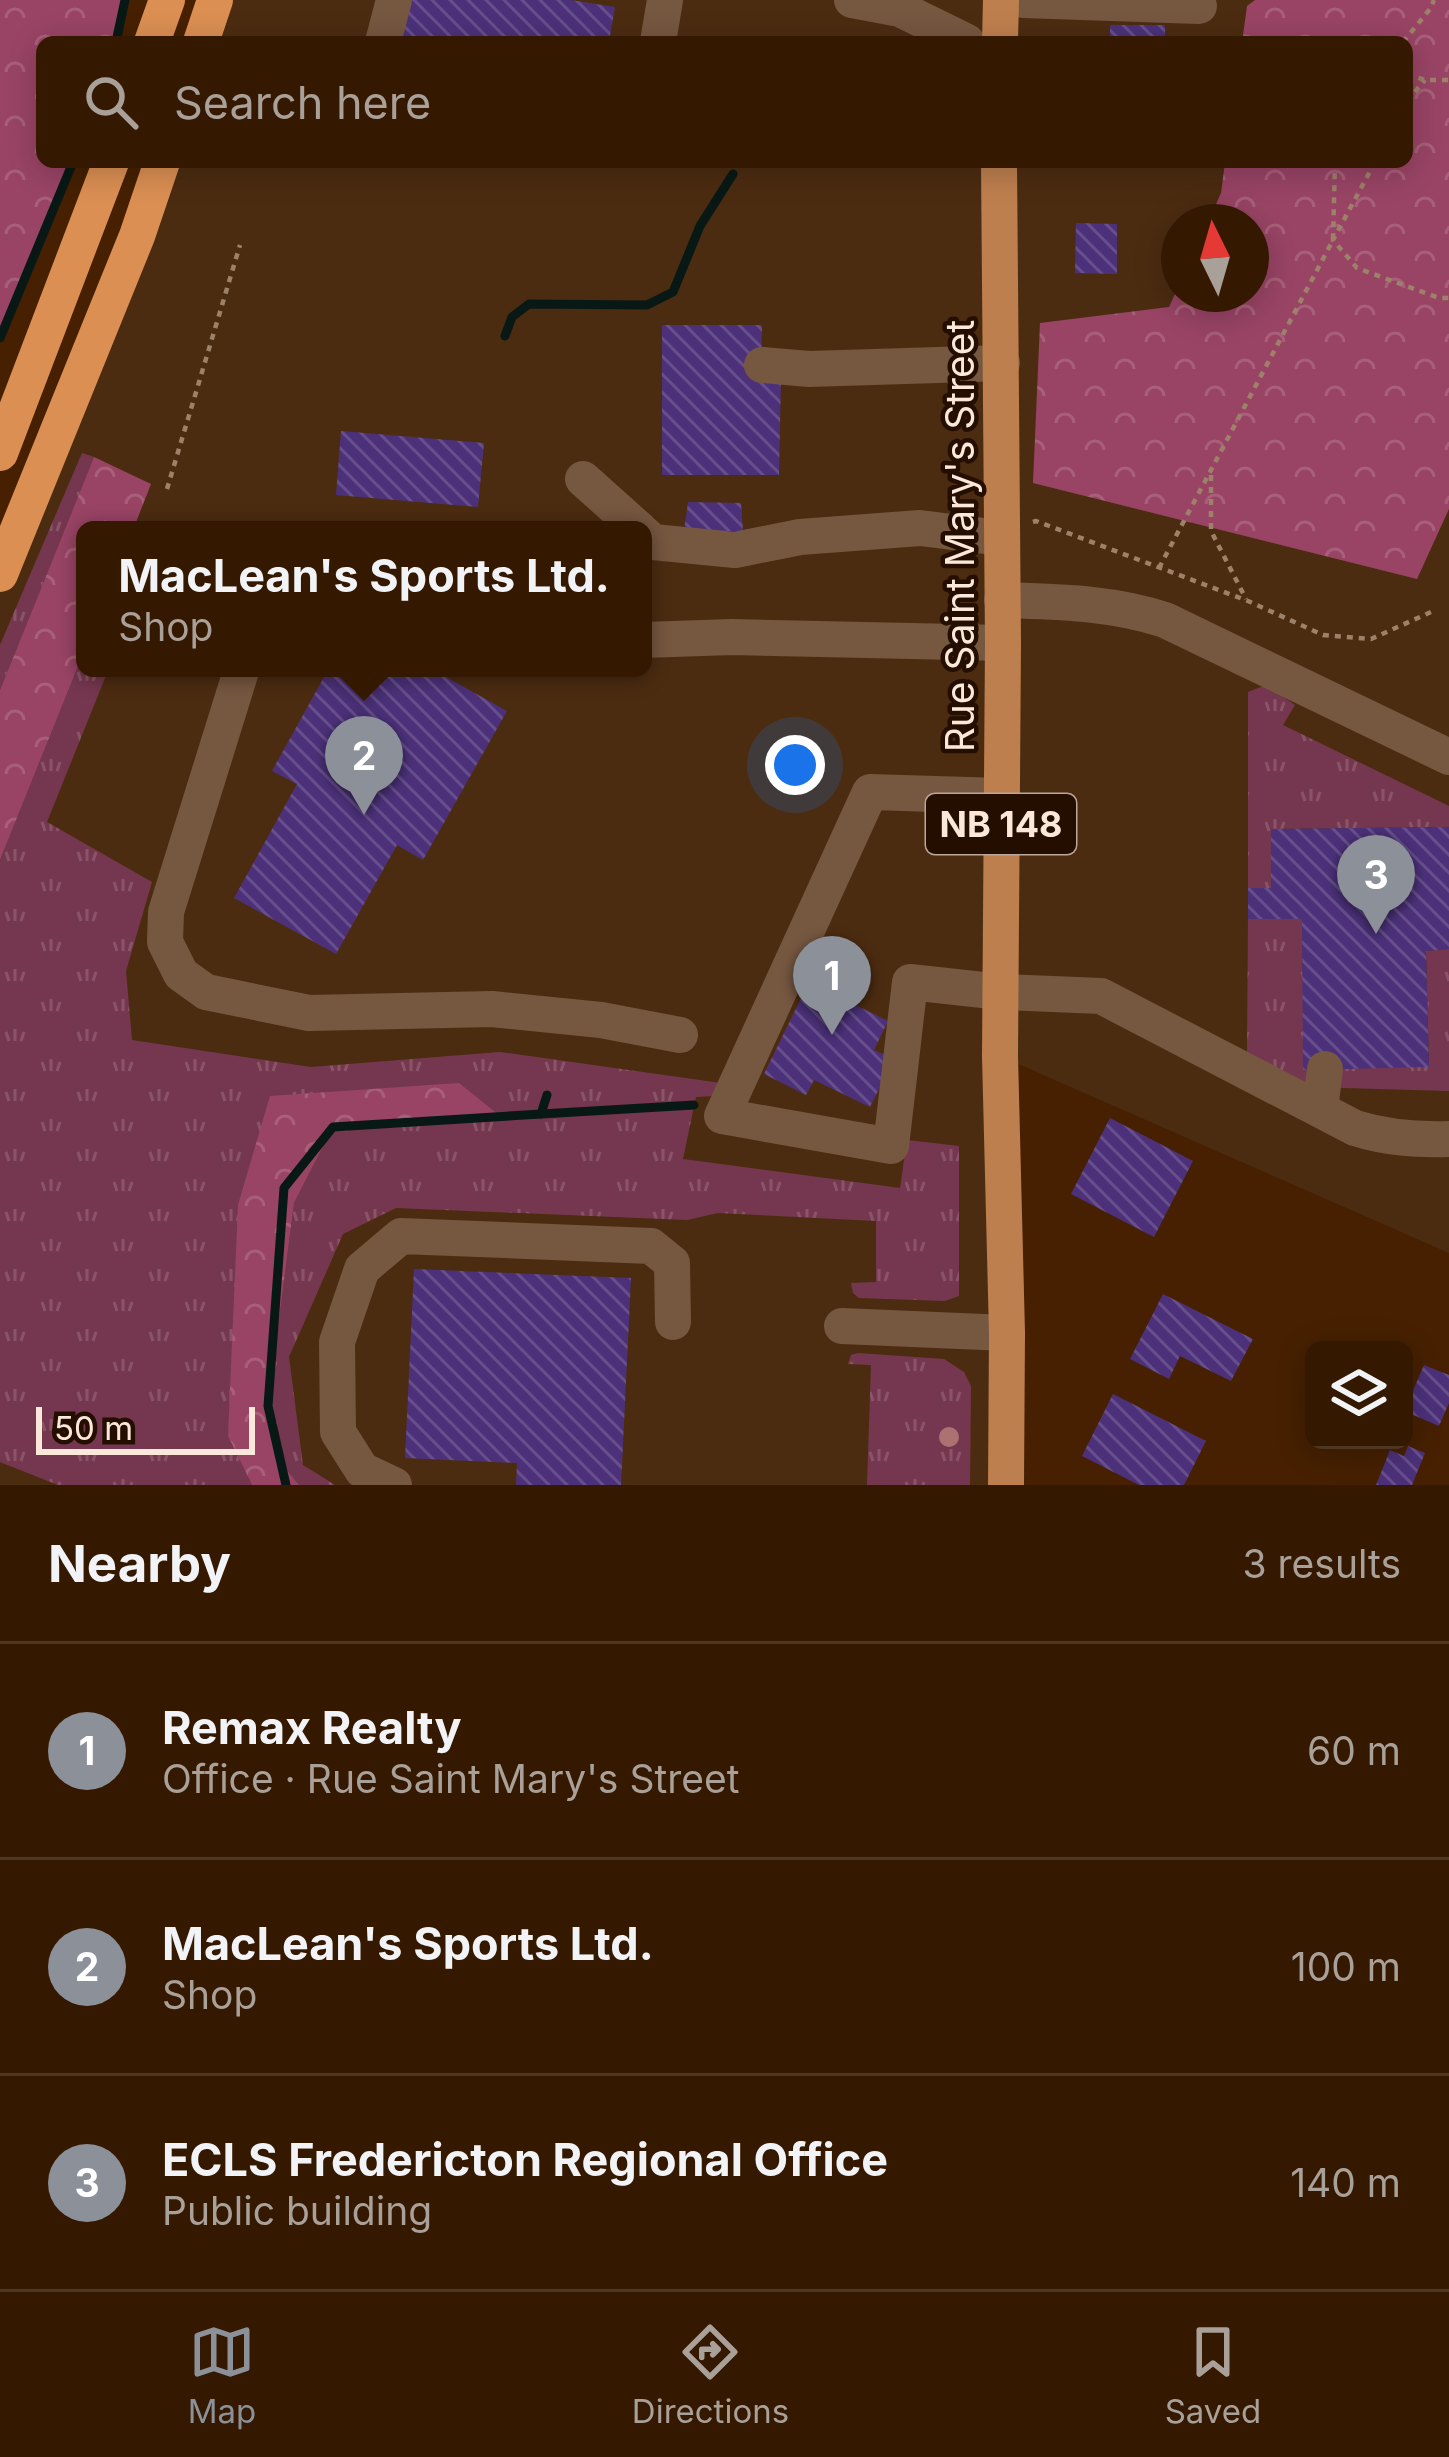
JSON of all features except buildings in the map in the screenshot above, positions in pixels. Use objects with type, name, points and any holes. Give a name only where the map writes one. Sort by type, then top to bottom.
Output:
[{"type":"highway","points":[[154,36],[166,0]]},
{"type":"highway","points":[[203,36],[215,0]]},
{"type":"highway","points":[[0,453],[109,168]]},
{"type":"highway","points":[[0,574],[160,168]]},
{"type":"main road","points":[[1000,36],[1001,0]]},
{"type":"main road","name":"Rue Saint Mary's Street","points":[[999,168],[1000,1056],[1006,1485]]},
{"type":"lane","points":[[385,36],[394,0]]},
{"type":"lane","points":[[659,36],[665,0]]},
{"type":"lane","points":[[852,0],[900,9],[955,36]]},
{"type":"lane","points":[[1023,0],[1199,6]]},
{"type":"lane","points":[[762,365],[808,369],[1002,363]]},
{"type":"lane","points":[[583,479],[630,521]]},
{"type":"lane","points":[[652,541],[735,550],[800,537],[920,528],[1001,538]]},
{"type":"lane","points":[[1002,600],[1093,603],[1165,620],[1449,757]]},
{"type":"lane","points":[[652,640],[732,637],[1003,644]]},
{"type":"lane","points":[[239,677],[166,913],[164,942],[181,974],[206,992],[309,1013],[492,1009],[601,1020],[680,1035]]},
{"type":"lane","points":[[1001,796],[870,792],[722,1116],[892,1146],[910,982],[1101,996],[1355,1127],[1381,1136],[1449,1139]]},
{"type":"lane","points":[[1320,1109],[1325,1070]]},
{"type":"lane","points":[[394,1485],[362,1470],[338,1432],[337,1342],[362,1269],[401,1236],[651,1246],[672,1263],[673,1322]]},
{"type":"lane","points":[[842,1326],[1007,1333]]},
{"type":"path","points":[[1408,36],[1434,0]]},
{"type":"path","points":[[1413,76],[1449,80]]},
{"type":"path","points":[[1413,94],[1425,80]]},
{"type":"path","points":[[1335,168],[1334,240],[1357,268],[1449,298]]},
{"type":"path","points":[[1159,568],[1372,168]]},
{"type":"path","points":[[166,489],[240,245]]},
{"type":"path","points":[[1211,469],[1211,531],[1248,601]]},
{"type":"path","points":[[1001,538],[1036,521],[1248,601],[1323,635],[1371,639],[1431,612]]},
{"type":"shaded area","points":[[215,0],[1255,0],[1247,7],[1243,36],[203,36]]},
{"type":"shaded area","points":[[160,168],[1224,168],[1216,204],[1161,204],[1161,312],[1174,312],[1417,578],[1449,509],[1449,1253],[1000,1056],[1006,1485],[0,1485],[0,574]]},
{"type":"green space","points":[[0,0],[125,0],[117,36],[36,36],[36,168],[71,168],[0,338]]},
{"type":"green space","points":[[1255,0],[1449,0],[1449,509],[1417,579],[1033,483],[1040,323],[1161,308],[1161,312],[1269,312],[1269,204],[1216,204],[1224,168],[1413,168],[1413,36],[1243,36],[1247,6]]},
{"type":"green space","points":[[82,453],[94,457],[0,690],[0,645]]},
{"type":"green space","points":[[94,457],[151,484],[137,521],[76,521],[76,671],[0,860],[0,690]]},
{"type":"green space","points":[[76,671],[76,677],[105,677],[47,822],[152,882],[126,971],[132,1040],[311,1067],[500,1052],[721,1083],[714,1096],[696,1097],[683,1159],[900,1188],[907,1140],[959,1146],[959,1296],[945,1301],[859,1298],[853,1293],[851,1283],[876,1282],[876,1221],[718,1213],[687,1220],[396,1208],[343,1234],[289,1357],[303,1465],[335,1485],[299,1485],[281,1463],[268,1406],[294,1203],[333,1127],[498,1116],[271,1096],[228,1436],[252,1485],[58,1485],[0,1462],[0,860]]},
{"type":"green space","points":[[1266,685],[1295,705],[1283,725],[1449,806],[1449,832],[1448,827],[1271,829],[1271,888],[1248,888],[1248,692]]},
{"type":"green space","points":[[1248,919],[1302,919],[1304,1070],[1429,1066],[1426,951],[1449,949],[1449,1091],[1308,1087],[1247,1052]]},
{"type":"green space","points":[[459,1083],[500,1116],[333,1127],[294,1203],[268,1406],[281,1463],[299,1485],[252,1485],[228,1436],[238,1205],[270,1096]]},
{"type":"green space","points":[[851,1355],[944,1359],[964,1372],[971,1386],[970,1485],[867,1485],[871,1365],[848,1364]]},
{"type":"waterway","points":[[117,36],[125,0]]},
{"type":"waterway","points":[[0,338],[71,168]]},
{"type":"waterway","points":[[505,336],[512,317],[529,304],[647,305],[673,292],[700,226],[733,174]]},
{"type":"waterway","points":[[286,1485],[268,1406],[284,1188],[333,1127],[541,1114],[547,1095]]},
{"type":"waterway","points":[[541,1114],[694,1105]]},
{"type":"place","name":"MacLean's Sports Ltd.","points":[[364,815]]},
{"type":"place","name":"ECLS Fredericton Regional Office","points":[[1376,934]]},
{"type":"place","name":"Remax Realty","points":[[832,1035]]}]
